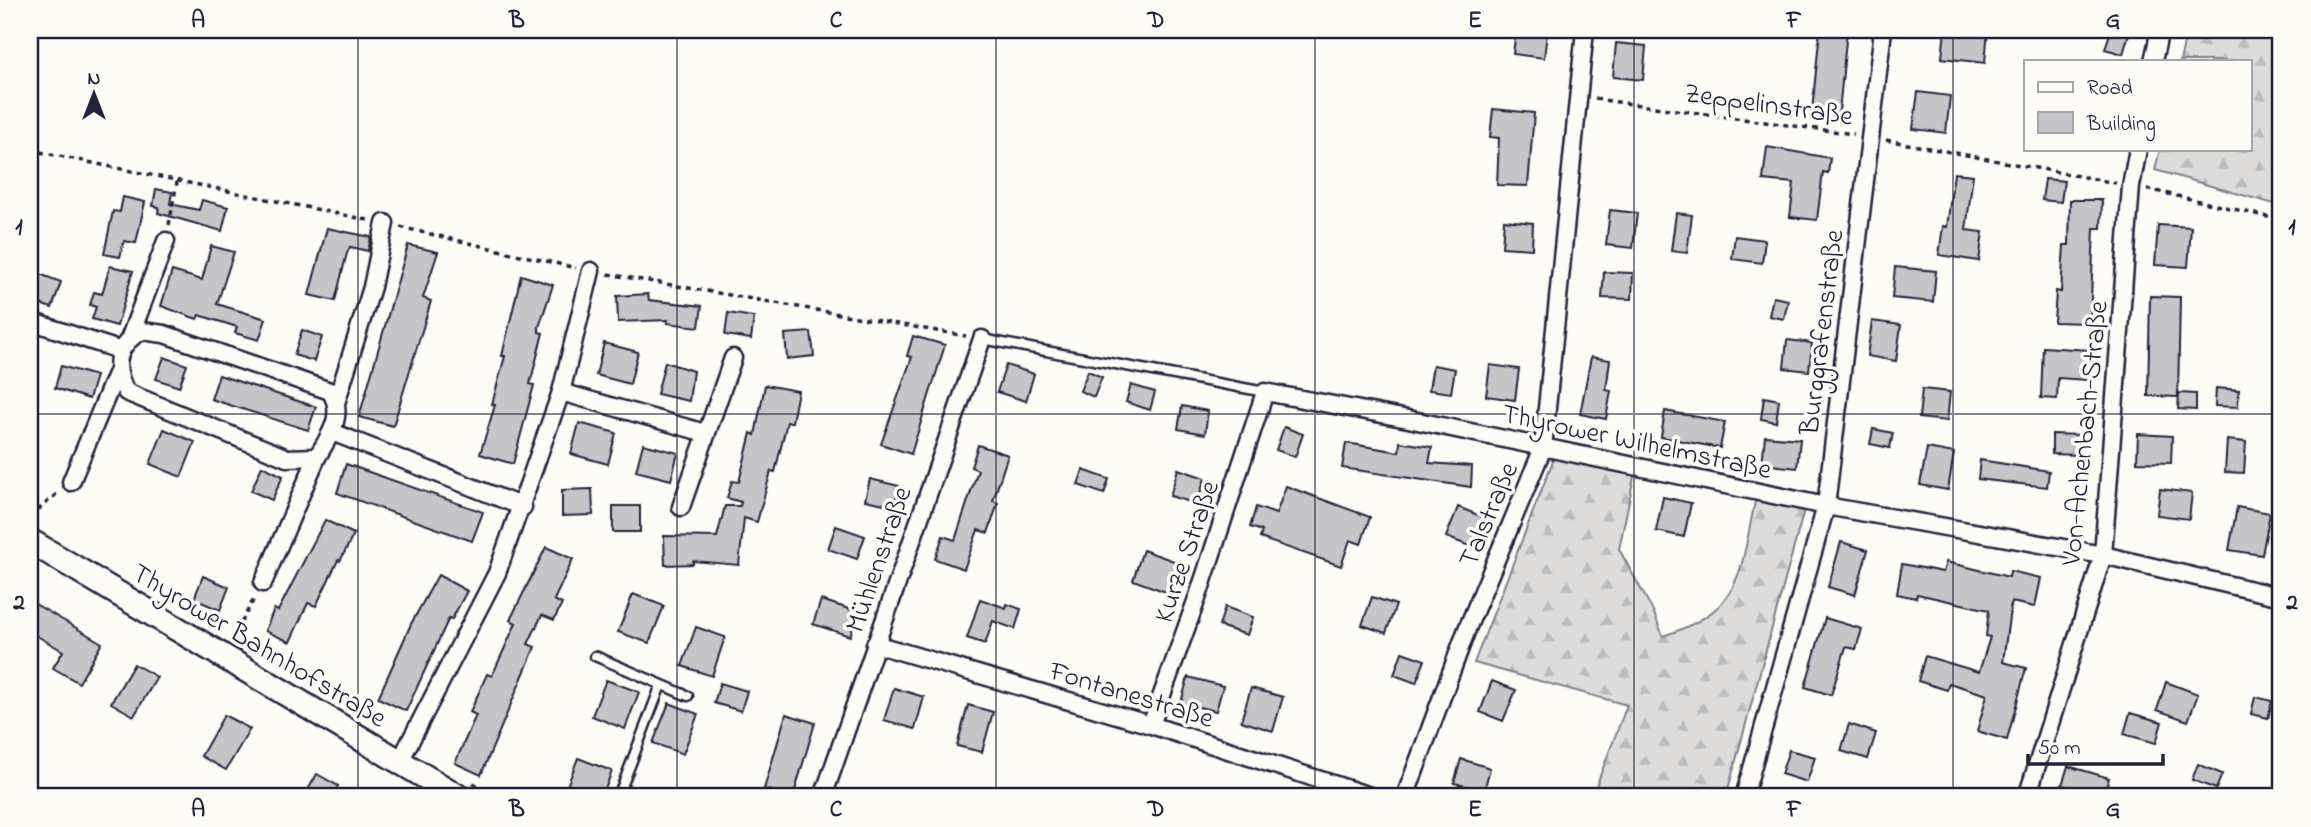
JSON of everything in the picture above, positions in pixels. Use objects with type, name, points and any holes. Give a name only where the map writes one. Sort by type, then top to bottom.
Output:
[{"type":"main road","name":"Thyrower Bahnhofstraße","points":[[30,541],[459,797]]},
{"type":"street","name":"Talstraße","points":[[1405,797],[1467,629],[1543,448],[1585,30]]},
{"type":"street","name":"Burggrafenstraße","points":[[1744,797],[1826,506],[1883,30]]},
{"type":"street","points":[[2153,60],[2161,30]]},
{"type":"street","name":"Von-Achenbach-Straße","points":[[2027,797],[2103,555],[2132,186],[2138,150]]},
{"type":"street","points":[[263,583],[317,457],[332,432],[337,414],[337,400],[372,287],[385,223]]},
{"type":"street","points":[[71,482],[116,373],[119,350],[130,337],[166,241]]},
{"type":"street","points":[[399,762],[498,573],[561,392],[591,271]]},
{"type":"street","points":[[30,321],[119,350]]},
{"type":"street","points":[[130,337],[142,331],[164,334],[330,391],[337,400]]},
{"type":"street","name":"Mühlenstraße","points":[[823,797],[982,339]]},
{"type":"street","points":[[681,507],[733,358]]},
{"type":"street","points":[[116,373],[126,392],[287,458],[317,457]]},
{"type":"street","points":[[561,392],[705,433]]},
{"type":"street","name":"Thyrower Wilhelmstraße","points":[[1265,392],[1826,506],[2103,555],[2281,597]]},
{"type":"street","name":"Kurze Straße","points":[[1151,725],[1199,593],[1265,392]]},
{"type":"street","points":[[332,432],[523,507]]},
{"type":"street","name":"Fontanestraße","points":[[875,644],[1151,725],[1373,797]]},
{"type":"lane","name":"Thyrower Wilhelmstraße","points":[[982,339],[1265,392]]},
{"type":"lane","points":[[595,656],[688,696]]},
{"type":"lane","points":[[618,797],[661,685]]},
{"type":"path","name":"Zeppelinstraße","points":[[1579,97],[1869,136],[2132,186],[2281,220]]},
{"type":"path","points":[[30,150],[385,223],[591,271],[982,339]]},
{"type":"path","points":[[166,241],[177,182]]},
{"type":"path","points":[[30,517],[71,482]]},
{"type":"path","points":[[232,640],[263,583]]},
{"type":"green space","points":[[2187,30],[2281,30],[2281,206],[2155,170],[2160,150],[2252,150],[2252,60],[2180,60]]},
{"type":"green space","points":[[1554,458],[1635,472],[1619,549],[1653,611],[1663,636],[1710,614],[1724,600],[1741,567],[1756,497],[1804,510],[1726,797],[1592,797],[1627,705],[1474,663]]},
{"type":"building","points":[[1516,30],[1547,33],[1544,58],[1513,54]]},
{"type":"building","points":[[1820,30],[1847,30],[1839,113],[1812,111]]},
{"type":"building","points":[[1945,30],[1988,30],[1985,63],[1942,58]]},
{"type":"building","points":[[2111,30],[2130,30],[2123,54],[2105,49]]},
{"type":"building","points":[[1616,43],[1646,46],[1643,80],[1613,77]]},
{"type":"building","points":[[1918,92],[1950,96],[1946,133],[1913,129]]},
{"type":"building","points":[[1493,109],[1534,113],[1528,186],[1497,185],[1499,138],[1490,137]]},
{"type":"building","points":[[1767,147],[1830,158],[1828,173],[1823,172],[1817,220],[1790,217],[1794,183],[1763,180]]},
{"type":"building","points":[[1954,173],[1973,175],[1966,230],[1983,232],[1979,261],[1939,255],[1943,226],[1947,227]]},
{"type":"building","points":[[2045,179],[2064,181],[2061,202],[2042,200]]},
{"type":"building","points":[[156,189],[172,192],[170,204],[199,210],[202,200],[228,207],[222,231],[158,213],[159,207],[153,206]]},
{"type":"building","points":[[123,197],[145,202],[136,243],[124,241],[120,257],[104,254],[113,211],[120,212]]},
{"type":"building","points":[[2070,200],[2102,200],[2101,228],[2094,228],[2090,323],[2054,322],[2056,291],[2061,292],[2064,245],[2069,245]]},
{"type":"building","points":[[1610,210],[1637,213],[1633,248],[1606,245]]},
{"type":"building","points":[[1676,213],[1692,215],[1687,253],[1671,251]]},
{"type":"building","points":[[1504,220],[1533,223],[1532,249],[1502,247]]},
{"type":"building","points":[[2158,225],[2191,227],[2188,267],[2155,265]]},
{"type":"building","points":[[327,228],[371,237],[368,251],[350,247],[335,301],[309,295]]},
{"type":"building","points":[[1735,236],[1765,240],[1762,263],[1732,259]]},
{"type":"building","points":[[408,245],[438,252],[423,298],[431,301],[393,426],[359,417]]},
{"type":"building","points":[[211,246],[234,252],[217,304],[266,319],[259,340],[235,333],[237,327],[199,315],[197,319],[161,306],[172,271],[202,280]]},
{"type":"building","points":[[110,266],[133,271],[117,326],[92,319],[96,307],[90,305],[94,292],[102,294]]},
{"type":"building","points":[[1895,267],[1936,271],[1933,302],[1892,298]]},
{"type":"building","points":[[1604,272],[1633,273],[1632,299],[1602,298]]},
{"type":"building","points":[[37,273],[61,282],[52,308],[30,301]]},
{"type":"building","points":[[521,275],[553,285],[539,327],[539,332],[543,333],[530,384],[534,385],[513,464],[480,454],[495,405],[492,404],[505,356],[502,356]]},
{"type":"building","points":[[648,294],[649,300],[702,306],[699,327],[667,323],[668,320],[618,322],[617,296]]},
{"type":"building","points":[[2150,296],[2180,297],[2178,397],[2148,396]]},
{"type":"building","points":[[1773,297],[1788,300],[1784,319],[1769,316]]},
{"type":"building","points":[[728,313],[754,317],[751,339],[725,335]]},
{"type":"building","points":[[1872,321],[1901,325],[1896,361],[1867,356]]},
{"type":"building","points":[[302,330],[322,337],[314,361],[294,355]]},
{"type":"building","points":[[811,332],[814,356],[787,359],[785,334]]},
{"type":"building","points":[[913,336],[945,345],[911,454],[881,444],[912,357],[907,356]]},
{"type":"building","points":[[1787,340],[1812,343],[1809,371],[1784,368]]},
{"type":"building","points":[[604,343],[638,352],[630,384],[596,375]]},
{"type":"building","points":[[2043,347],[2089,350],[2087,380],[2058,378],[2057,399],[2041,398]]},
{"type":"building","points":[[164,357],[187,365],[179,387],[156,379]]},
{"type":"building","points":[[1591,357],[1610,360],[1606,390],[1611,391],[1606,419],[1580,414]]},
{"type":"building","points":[[665,362],[693,371],[689,401],[657,394]]},
{"type":"building","points":[[1006,365],[1034,374],[1026,401],[997,392]]},
{"type":"building","points":[[1433,365],[1455,369],[1451,393],[1429,390]]},
{"type":"building","points":[[1490,365],[1519,369],[1515,400],[1486,396]]},
{"type":"building","points":[[61,366],[96,376],[89,399],[55,388]]},
{"type":"building","points":[[1088,371],[1102,377],[1094,397],[1080,391]]},
{"type":"building","points":[[219,375],[316,407],[308,430],[211,399]]},
{"type":"building","points":[[765,385],[798,391],[792,422],[787,422],[775,472],[771,471],[757,522],[744,518],[739,565],[693,561],[693,564],[665,565],[664,536],[717,537],[725,506],[740,506],[741,502],[727,498],[732,481],[739,482],[751,433],[755,435]]},
{"type":"building","points":[[1131,385],[1155,392],[1150,410],[1126,402]]},
{"type":"building","points":[[2216,388],[2239,390],[2238,407],[2215,406]]},
{"type":"building","points":[[1922,389],[1950,392],[1947,421],[1919,418]]},
{"type":"building","points":[[2179,393],[2196,394],[2196,410],[2178,409]]},
{"type":"building","points":[[1764,397],[1779,400],[1776,422],[1761,419]]},
{"type":"building","points":[[1182,406],[1208,411],[1205,434],[1178,429]]},
{"type":"building","points":[[1665,411],[1725,422],[1720,448],[1661,437]]},
{"type":"building","points":[[579,423],[616,433],[608,464],[571,454]]},
{"type":"building","points":[[1284,427],[1303,434],[1295,457],[1276,450]]},
{"type":"building","points":[[164,429],[195,442],[181,477],[150,464]]},
{"type":"building","points":[[1873,429],[1893,433],[1890,448],[1870,444]]},
{"type":"building","points":[[2052,434],[2080,435],[2079,455],[2052,454]]},
{"type":"building","points":[[2138,434],[2172,436],[2171,463],[2137,462]]},
{"type":"building","points":[[1765,436],[1800,439],[1797,468],[1762,464]]},
{"type":"building","points":[[2227,440],[2246,442],[2244,473],[2225,472]]},
{"type":"building","points":[[1400,442],[1432,447],[1429,463],[1472,466],[1471,487],[1342,468],[1346,443],[1399,452]]},
{"type":"building","points":[[643,444],[678,453],[671,480],[636,471]]},
{"type":"building","points":[[978,445],[1008,455],[993,501],[998,503],[988,533],[978,530],[964,569],[935,559],[943,536],[955,540],[978,470],[971,467]]},
{"type":"building","points":[[1927,448],[1954,453],[1948,490],[1920,485]]},
{"type":"building","points":[[1980,460],[2049,471],[2047,487],[1978,479]]},
{"type":"building","points":[[346,464],[483,512],[472,541],[337,493]]},
{"type":"building","points":[[262,466],[283,476],[272,500],[251,491]]},
{"type":"building","points":[[1178,469],[1205,478],[1197,504],[1170,496]]},
{"type":"building","points":[[1083,470],[1109,479],[1104,494],[1078,485]]},
{"type":"building","points":[[870,479],[899,486],[894,506],[865,500]]},
{"type":"building","points":[[1286,486],[1370,517],[1361,544],[1350,540],[1341,566],[1260,538],[1262,531],[1250,527],[1256,507],[1276,514]]},
{"type":"building","points":[[592,489],[593,515],[562,516],[562,490]]},
{"type":"building","points":[[2160,489],[2192,493],[2189,519],[2157,515]]},
{"type":"building","points":[[1663,497],[1691,503],[1684,537],[1656,531]]},
{"type":"building","points":[[613,506],[640,506],[640,532],[613,532]]},
{"type":"building","points":[[1458,507],[1488,519],[1477,549],[1446,537]]},
{"type":"building","points":[[2237,507],[2270,513],[2262,555],[2229,550]]},
{"type":"building","points":[[325,520],[354,534],[316,606],[308,603],[290,642],[265,631],[274,609],[278,611]]},
{"type":"building","points":[[836,526],[865,536],[857,559],[828,549]]},
{"type":"building","points":[[1841,542],[1868,550],[1855,595],[1828,587]]},
{"type":"building","points":[[546,547],[573,559],[554,600],[562,604],[554,620],[542,615],[528,644],[535,647],[481,775],[455,763],[476,715],[470,712],[487,674],[492,676],[516,623],[510,620]]},
{"type":"building","points":[[1143,550],[1177,562],[1166,592],[1133,580]]},
{"type":"building","points":[[1946,562],[2009,577],[2010,571],[2041,578],[2035,607],[2011,602],[2003,662],[2026,668],[2007,740],[1977,731],[1987,695],[1949,683],[1947,690],[1918,681],[1925,656],[1979,672],[1990,637],[1986,636],[1989,610],[1917,594],[1916,598],[1897,594],[1902,564],[1943,572]]},
{"type":"building","points":[[438,575],[467,591],[452,619],[449,618],[406,711],[378,698],[411,624]]},
{"type":"building","points":[[203,576],[229,587],[220,610],[194,599]]},
{"type":"building","points":[[633,594],[664,606],[649,643],[618,632]]},
{"type":"building","points":[[1372,597],[1396,605],[1386,633],[1362,625]]},
{"type":"building","points":[[980,599],[1006,608],[1007,604],[1021,609],[1015,629],[993,621],[985,644],[967,638]]},
{"type":"building","points":[[821,600],[858,612],[850,636],[813,624]]},
{"type":"building","points":[[30,601],[102,643],[79,683],[53,668],[63,651],[30,632]]},
{"type":"building","points":[[1225,607],[1253,617],[1247,635],[1219,626]]},
{"type":"building","points":[[1825,618],[1862,629],[1856,649],[1846,647],[1831,695],[1805,687]]},
{"type":"building","points":[[696,627],[725,637],[712,676],[682,666]]},
{"type":"building","points":[[1402,652],[1425,660],[1416,683],[1394,675]]},
{"type":"building","points":[[134,664],[157,677],[134,716],[111,703]]},
{"type":"building","points":[[1188,677],[1223,686],[1216,711],[1181,703]]},
{"type":"building","points":[[606,680],[639,692],[625,729],[592,716]]},
{"type":"building","points":[[1492,681],[1516,690],[1503,721],[1480,712]]},
{"type":"building","points":[[2166,682],[2198,694],[2188,721],[2157,710]]},
{"type":"building","points":[[720,683],[747,691],[741,711],[714,703]]},
{"type":"building","points":[[894,688],[924,697],[915,729],[884,720]]},
{"type":"building","points":[[1251,688],[1283,697],[1273,731],[1241,721]]},
{"type":"building","points":[[2255,697],[2272,701],[2268,718],[2251,714]]},
{"type":"building","points":[[669,703],[698,714],[683,754],[653,743]]},
{"type":"building","points":[[968,705],[993,712],[982,752],[957,746]]},
{"type":"building","points":[[2130,713],[2162,722],[2156,743],[2124,734]]},
{"type":"building","points":[[786,714],[815,723],[793,797],[764,789]]},
{"type":"building","points":[[224,715],[250,729],[226,770],[201,756]]},
{"type":"building","points":[[1849,724],[1876,733],[1868,759],[1841,751]]},
{"type":"building","points":[[1789,750],[1815,757],[1807,782],[1781,774]]},
{"type":"building","points":[[578,758],[612,771],[602,797],[564,794]]},
{"type":"building","points":[[1461,759],[1490,768],[1484,791],[1454,783]]},
{"type":"building","points":[[2198,764],[2222,774],[2216,789],[2192,780]]},
{"type":"building","points":[[2068,766],[2109,778],[2103,797],[2062,785]]},
{"type":"building","points":[[317,774],[338,786],[332,797],[304,797]]}]
